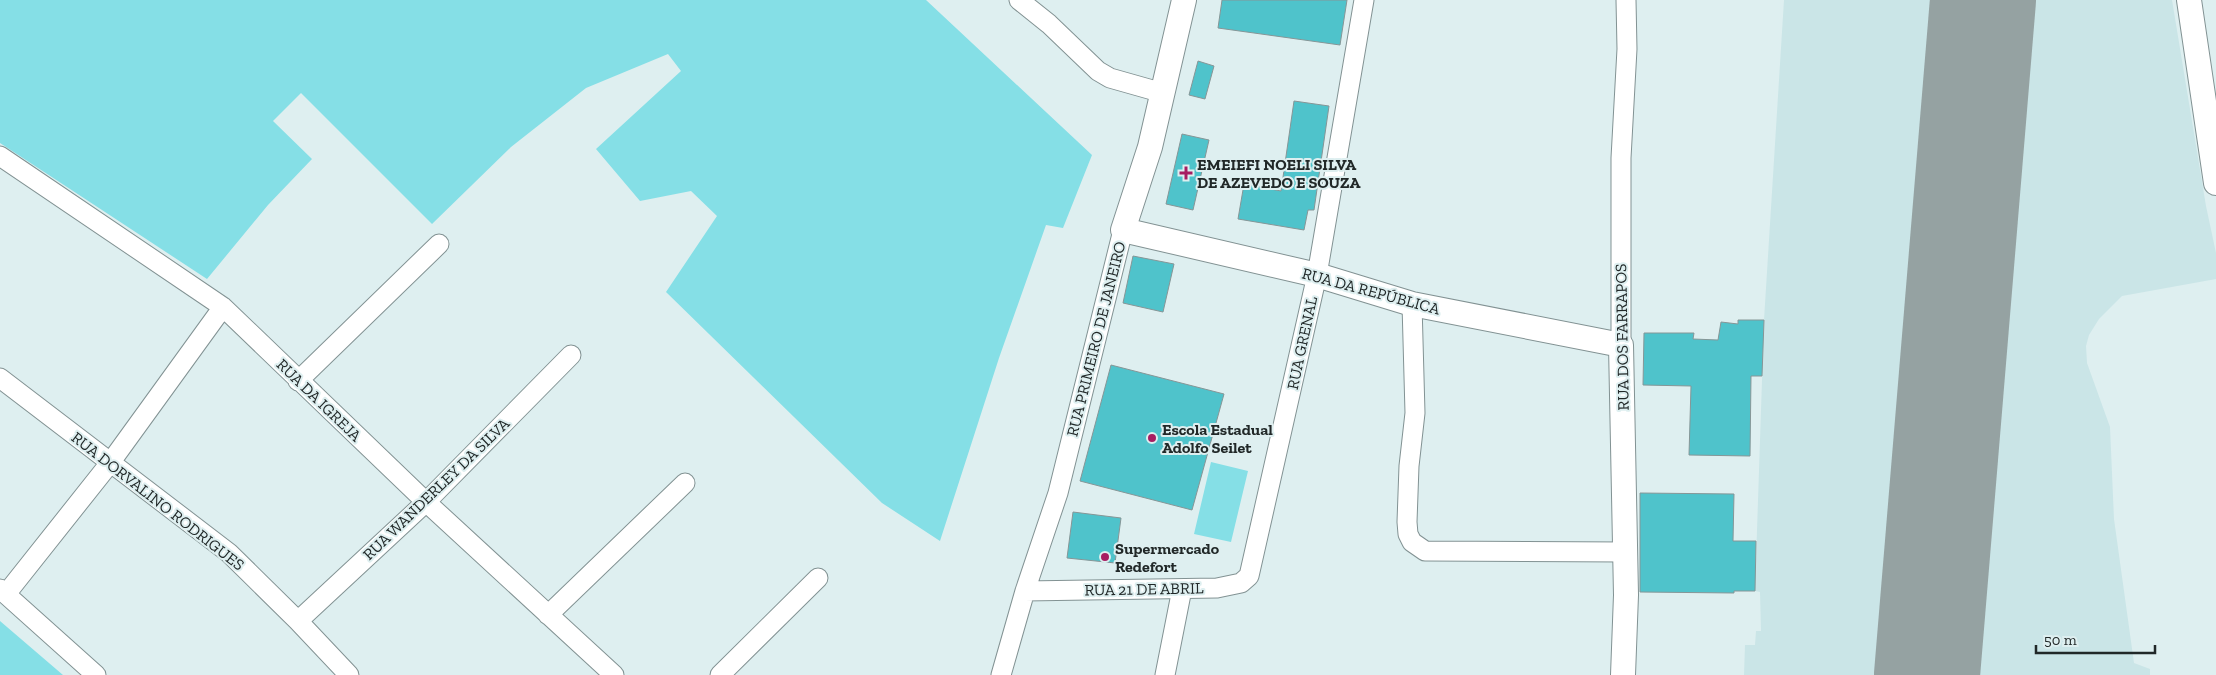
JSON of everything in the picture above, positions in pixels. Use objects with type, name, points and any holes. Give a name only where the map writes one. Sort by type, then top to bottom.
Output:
[{"type":"street","points":[[1019,0],[1049,24],[1098,71],[1110,78],[1163,93]]},
{"type":"street","name":"RUA PRIMEIRO DE JANEIRO","points":[[1001,675],[1025,591],[1058,493],[1123,230],[1150,147],[1184,0]]},
{"type":"street","name":"RUA GRENAL","points":[[1252,567],[1317,275],[1364,0]]},
{"type":"street","name":"RUA DOS FARRAPOS","points":[[1623,675],[1626,595],[1621,345],[1621,158],[1627,49],[1626,0]]},
{"type":"street","points":[[2189,0],[2216,183]]},
{"type":"street","name":"RUA DA IGREJA","points":[[0,156],[223,307],[426,502],[614,675]]},
{"type":"street","name":"RUA DA REPÚBLICA","points":[[1123,230],[1317,275],[1412,304],[1621,345]]},
{"type":"street","points":[[298,381],[439,244]]},
{"type":"street","points":[[1412,304],[1415,413],[1409,466],[1406,522],[1408,534],[1412,542],[1425,550],[1625,552]]},
{"type":"street","points":[[96,675],[3,591],[110,463],[223,307]]},
{"type":"street","name":"RUA WANDERLEY DA SILVA","points":[[298,621],[426,502],[570,355]]},
{"type":"street","name":"RUA DORVALINO RODRIGUES","points":[[0,378],[229,553],[298,621],[349,675]]},
{"type":"street","points":[[548,615],[685,482]]},
{"type":"street","name":"RUA 21 DE ABRIL","points":[[1025,591],[1225,587],[1241,584],[1248,578],[1252,567]]},
{"type":"street","points":[[720,675],[818,578]]},
{"type":"street","points":[[1164,675],[1182,589]]},
{"type":"shaded area","points":[[0,0],[926,0],[1092,155],[1063,228],[1046,225],[999,358],[940,541],[882,503],[666,292],[717,216],[691,191],[640,201],[596,149],[681,71],[668,54],[586,88],[511,147],[432,224],[301,93],[273,121],[312,159],[268,205],[207,279],[0,143]]},
{"type":"shaded area","points":[[1784,0],[2172,0],[2206,206],[2216,253],[2216,279],[2122,296],[2099,319],[2089,335],[2086,346],[2087,363],[2110,427],[2114,519],[2134,663],[2150,669],[2150,675],[1744,675],[1745,645],[1755,645],[1756,631],[1761,631],[1760,592],[1755,591],[1764,320]]},
{"type":"shaded area","points":[[1211,462],[1248,471],[1231,542],[1194,534]]},
{"type":"shaded area","points":[[0,621],[63,675],[0,675]]},
{"type":"building","points":[[1222,0],[1347,0],[1340,45],[1218,28]]},
{"type":"building","points":[[1198,61],[1214,66],[1205,99],[1189,95]]},
{"type":"building","points":[[1294,101],[1329,106],[1314,210],[1308,210],[1304,230],[1238,219],[1244,184],[1281,191]]},
{"type":"building","points":[[1182,134],[1209,140],[1193,210],[1166,204]]},
{"type":"building","points":[[1133,256],[1174,264],[1163,312],[1123,303]]},
{"type":"building","points":[[1738,320],[1764,320],[1762,376],[1751,376],[1750,456],[1689,455],[1691,386],[1643,385],[1644,333],[1694,333],[1693,339],[1718,340],[1721,322],[1738,324]]},
{"type":"building","name":"Escola Estadual Adolfo Seilet","points":[[1111,365],[1224,394],[1192,510],[1080,481]]},
{"type":"building","points":[[1640,493],[1734,494],[1733,541],[1756,541],[1755,591],[1734,591],[1734,593],[1640,592]]},
{"type":"building","points":[[1073,512],[1121,518],[1115,563],[1067,558]]},
{"type":"runway","points":[[1927,675],[1983,0]]},
{"type":"place","name":"EMEIEFI NOELI SILVA DE AZEVEDO E SOUZA","points":[[1186,173]]},
{"type":"place","name":"Escola Estadual Adolfo Seilet","points":[[1152,438]]},
{"type":"place","name":"Supermercado Redefort","points":[[1105,557]]}]
